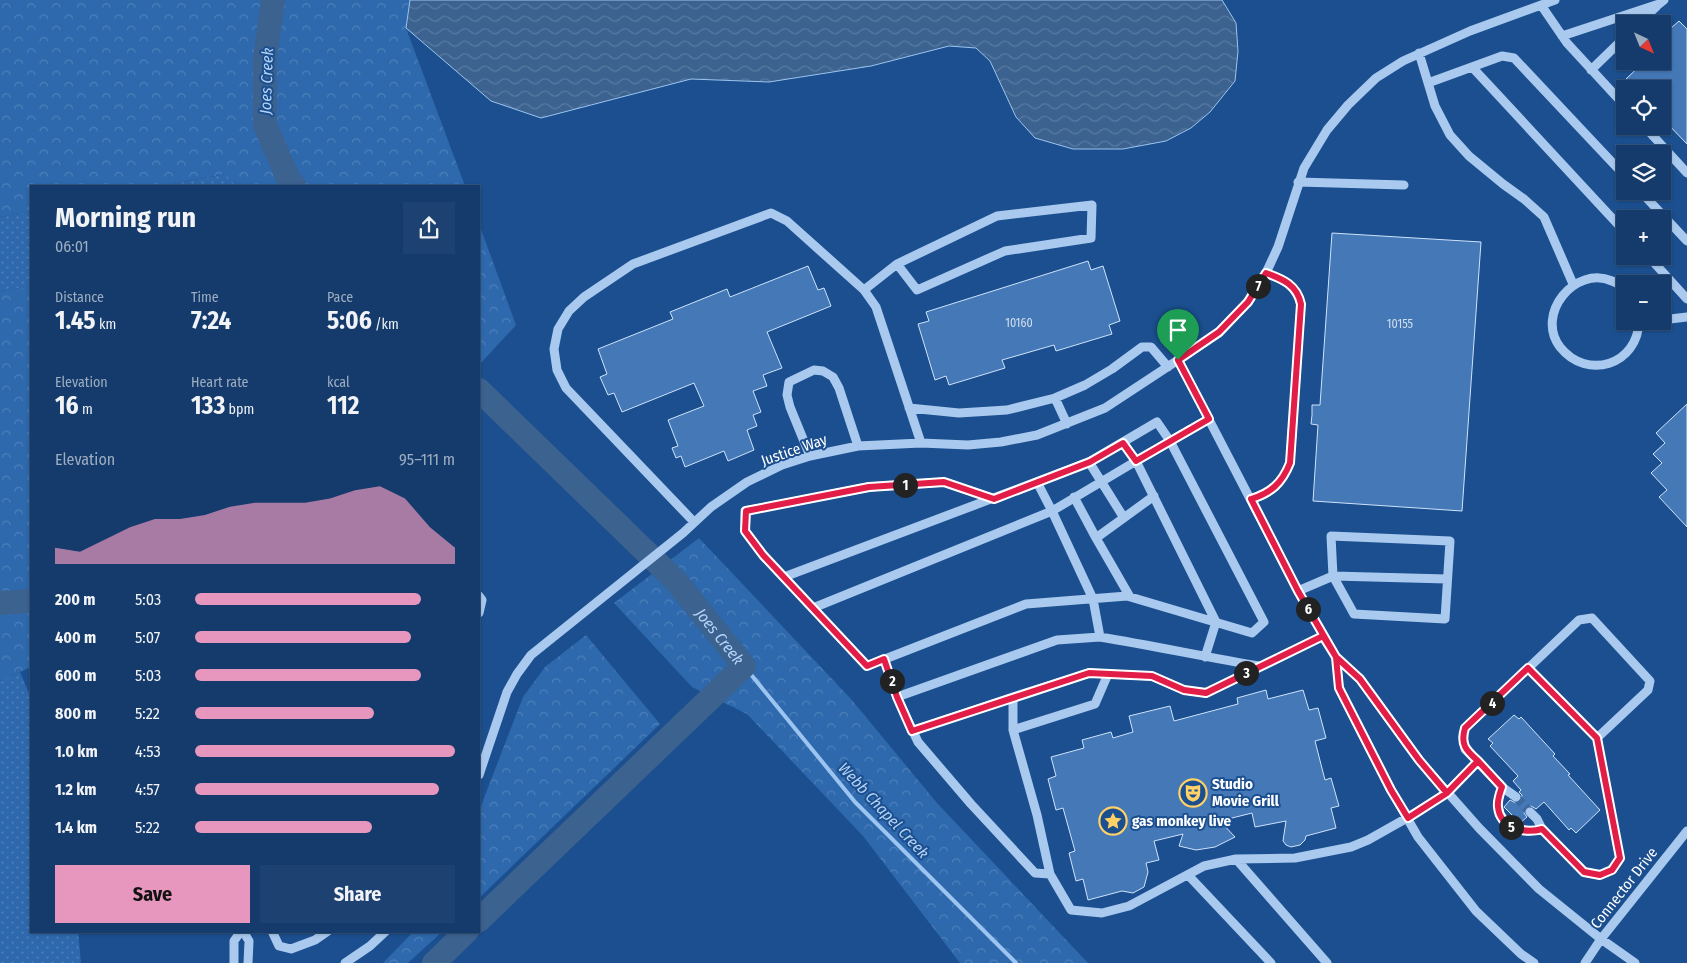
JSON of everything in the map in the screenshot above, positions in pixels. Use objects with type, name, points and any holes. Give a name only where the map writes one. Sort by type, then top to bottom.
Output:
[{"type":"street","name":"Justice Way","points":[[480,771],[507,692],[530,655],[683,533],[694,522],[747,482],[782,465],[810,456],[858,446],[921,443],[968,445],[1001,442],[1037,435],[1105,408],[1219,332],[1248,302],[1266,273],[1278,247],[1304,168],[1327,130],[1348,105],[1376,78],[1419,53],[1470,31],[1555,0]]},
{"type":"street","points":[[1562,36],[1662,2]]},
{"type":"street","points":[[1648,15],[1662,2]]},
{"type":"street","points":[[1540,5],[1562,36],[1616,96]]},
{"type":"street","points":[[1591,70],[1616,46]]},
{"type":"street","points":[[1419,53],[1435,106],[1450,135],[1469,156],[1544,217],[1573,284]]},
{"type":"street","points":[[1428,83],[1502,56],[1514,58],[1616,166]]},
{"type":"street","points":[[1472,67],[1616,222]]},
{"type":"street","points":[[1652,135],[1687,173]]},
{"type":"street","points":[[1298,182],[1404,185]]},
{"type":"street","points":[[1648,200],[1687,241]]},
{"type":"street","points":[[864,290],[897,264],[997,216],[1092,204],[1091,238],[1005,251],[917,290],[897,264]]},
{"type":"street","points":[[694,522],[566,388],[557,370],[554,349],[558,329],[569,311],[584,297],[633,264],[771,212],[787,221],[864,290],[876,307],[921,443]]},
{"type":"street","points":[[1656,265],[1687,299]]},
{"type":"street","points":[[1251,499],[1264,495],[1276,487],[1285,476],[1290,463],[1301,304],[1295,289],[1289,283],[1266,273]]},
{"type":"street","points":[[1616,283],[1606,279],[1589,278],[1573,284],[1561,296],[1553,312],[1553,329],[1559,345],[1570,358],[1586,365],[1603,365],[1619,359],[1632,347],[1639,330]]},
{"type":"street","points":[[1671,319],[1687,317]]},
{"type":"street","points":[[909,408],[959,413],[1007,410],[1055,398],[1085,385],[1112,369],[1142,347],[1151,347],[1168,367]]},
{"type":"street","points":[[1178,360],[1298,591],[1336,657],[1360,679],[1419,760],[1447,793],[1539,889],[1601,939],[1635,963]]},
{"type":"street","points":[[810,456],[787,395],[789,382],[814,370],[823,371],[833,378],[839,388],[858,446]]},
{"type":"street","points":[[1055,398],[1067,424]]},
{"type":"street","points":[[813,608],[1052,511],[1209,419]]},
{"type":"street","points":[[784,577],[994,499],[1090,462],[1157,422],[1170,441],[1264,622],[1252,633],[1130,597],[1026,604],[867,666],[763,555],[745,531],[746,511],[869,487],[944,482],[994,499]]},
{"type":"street","points":[[1123,443],[1136,461],[1216,622],[1205,657]]},
{"type":"street","points":[[1090,462],[1124,518]]},
{"type":"street","points":[[1037,482],[1094,599],[1100,637]]},
{"type":"street","points":[[1096,538],[1154,496]]},
{"type":"street","points":[[1074,497],[1130,597]]},
{"type":"street","points":[[1331,536],[1450,542],[1446,619],[1354,614],[1333,576],[1331,536]]},
{"type":"street","points":[[1298,591],[1333,576],[1448,579]]},
{"type":"street","points":[[1516,797],[1502,787],[1465,749],[1462,737],[1465,728],[1580,620],[1592,618],[1650,682],[1648,690],[1597,738]]},
{"type":"street","points":[[912,731],[1013,696],[1089,673],[1152,676],[1184,690],[1206,693],[1323,636]]},
{"type":"street","points":[[897,697],[1057,640],[1100,637],[1170,648],[1205,657],[1260,666]]},
{"type":"street","points":[[1336,657],[1339,688],[1391,790],[1418,837],[1476,910],[1534,963]]},
{"type":"street","points":[[884,659],[897,697],[918,742],[970,804],[1035,873],[1050,874]]},
{"type":"street","points":[[1528,668],[1597,738],[1620,858],[1612,870],[1600,875],[1584,872],[1542,829],[1537,819],[1530,812]]},
{"type":"street","points":[[1013,730],[1095,704],[1108,674]]},
{"type":"street","points":[[1013,696],[1013,730],[1050,874],[1071,910],[1102,913],[1129,906],[1204,866],[1236,859],[1295,858],[1351,847],[1408,818],[1447,793],[1478,761]]},
{"type":"street","points":[[1502,787],[1497,801],[1500,816],[1512,827],[1525,832],[1542,829]]},
{"type":"street","name":"Connector Drive","points":[[1585,963],[1601,939],[1687,831]]},
{"type":"street","points":[[1236,859],[1327,963]]},
{"type":"street","points":[[1188,875],[1271,963]]},
{"type":"street","points":[[234,963],[234,941],[240,933]]},
{"type":"street","points":[[243,933],[248,941],[248,963]]},
{"type":"street","points":[[273,933],[279,946],[291,949],[315,940],[325,933]]},
{"type":"street","points":[[345,963],[370,946],[384,933]]},
{"type":"green space","points":[[0,0],[410,0],[406,28],[465,185],[235,185],[225,174],[167,185],[30,185],[30,211],[0,217]]},
{"type":"green space","points":[[226,174],[235,185],[167,185]]},
{"type":"green space","points":[[30,211],[30,286],[0,291],[0,217]]},
{"type":"green space","points":[[480,227],[516,325],[480,364]]},
{"type":"green space","points":[[30,286],[30,667],[0,681],[0,291]]},
{"type":"green space","points":[[699,538],[851,699],[937,803],[1088,963],[960,963],[863,836],[747,714],[692,687],[614,603]]},
{"type":"green space","points":[[586,635],[660,724],[480,897],[480,808],[523,697],[545,667]]},
{"type":"green space","points":[[20,672],[30,696],[30,933],[78,933],[81,963],[0,963],[0,681]]},
{"type":"green space","points":[[412,933],[441,933],[408,963],[383,963]]},
{"type":"water","points":[[410,0],[1222,0],[1236,23],[1238,51],[1235,81],[1210,112],[1191,128],[1166,141],[1123,149],[1073,149],[1035,138],[1016,117],[990,61],[976,48],[949,46],[871,66],[769,82],[691,79],[541,118],[491,101],[406,28]]},
{"type":"building","points":[[1679,21],[1687,29],[1687,144],[1671,127],[1671,80],[1626,79],[1636,70],[1671,70],[1671,28]]},
{"type":"building","points":[[1332,233],[1481,242],[1462,511],[1313,501],[1318,425],[1311,424],[1312,405],[1320,405]]},
{"type":"building","points":[[1088,261],[1091,270],[1103,266],[1120,321],[1109,325],[1112,334],[1056,351],[1054,345],[1002,360],[1005,368],[949,385],[946,376],[935,380],[918,324],[929,321],[926,312]]},
{"type":"building","points":[[808,266],[818,290],[824,288],[831,306],[767,332],[782,368],[763,375],[767,386],[753,391],[761,412],[753,415],[757,426],[747,430],[754,450],[728,461],[724,451],[685,467],[681,456],[676,458],[672,448],[678,446],[668,420],[704,406],[694,383],[622,412],[614,393],[608,395],[600,377],[607,374],[598,349],[673,319],[670,312],[727,289],[730,297]]},
{"type":"building","points":[[1687,404],[1687,527],[1659,497],[1667,490],[1651,473],[1662,463],[1653,454],[1665,443],[1656,433]]},
{"type":"building","name":"Studio Movie Grill","points":[[1266,690],[1268,699],[1303,690],[1309,710],[1318,708],[1326,738],[1315,741],[1325,780],[1331,778],[1339,806],[1331,808],[1336,828],[1306,836],[1300,845],[1291,847],[1283,841],[1286,821],[1255,827],[1252,813],[1220,821],[1235,837],[1215,847],[1196,850],[1179,846],[1183,834],[1154,841],[1159,860],[1146,863],[1148,872],[1144,887],[1133,893],[1122,891],[1088,900],[1083,879],[1076,881],[1069,853],[1075,851],[1063,808],[1056,810],[1048,779],[1056,776],[1051,757],[1084,748],[1082,740],[1111,732],[1113,738],[1133,732],[1129,716],[1170,706],[1174,721],[1238,704],[1237,698]]},
{"type":"building","points":[[1514,715],[1519,719],[1521,717],[1555,754],[1553,756],[1570,774],[1568,775],[1600,810],[1576,833],[1571,828],[1569,830],[1544,802],[1536,809],[1531,806],[1526,807],[1524,813],[1527,817],[1520,823],[1504,807],[1510,800],[1516,803],[1521,800],[1522,795],[1519,792],[1521,790],[1513,781],[1518,776],[1490,746],[1493,743],[1488,739]]},
{"type":"waterway","name":"Joes Creek","points":[[273,0],[265,58],[265,125],[288,178],[293,185]]},
{"type":"waterway","name":"Joes Creek","points":[[480,391],[676,581],[744,666],[480,919]]},
{"type":"waterway","points":[[0,603],[30,601]]},
{"type":"waterway","name":"Webb Chapel Creek","points":[[744,666],[855,802],[1016,963]]},
{"type":"waterway","name":"Joes Creek","points":[[434,963],[465,933]]},
{"type":"tunnel","points":[[1516,797],[1530,812]]},
{"type":"place","name":"Studio Movie Grill","points":[[1193,793]]},
{"type":"place","name":"gas monkey live","points":[[1113,821]]},
{"type":"route","points":[[1178,360],[1209,419],[1136,461],[1123,443],[1090,462],[994,499],[944,482],[869,487],[746,511],[745,531],[763,555],[867,666],[884,659],[897,697],[912,731],[1013,696],[1089,673],[1152,676],[1184,690],[1206,693],[1323,636],[1336,657],[1360,679],[1419,760],[1447,793],[1478,761],[1465,749],[1462,737],[1465,728],[1528,668],[1597,738],[1620,858],[1612,870],[1600,875],[1584,872],[1542,829],[1525,832],[1512,827],[1500,816],[1498,809],[1497,801],[1502,787],[1478,761],[1460,779],[1447,793],[1408,818],[1391,790],[1339,688],[1336,657],[1298,591],[1251,499],[1264,495],[1276,487],[1285,476],[1290,463],[1301,304],[1295,289],[1282,279],[1266,273],[1248,302],[1219,332],[1178,360]]}]
